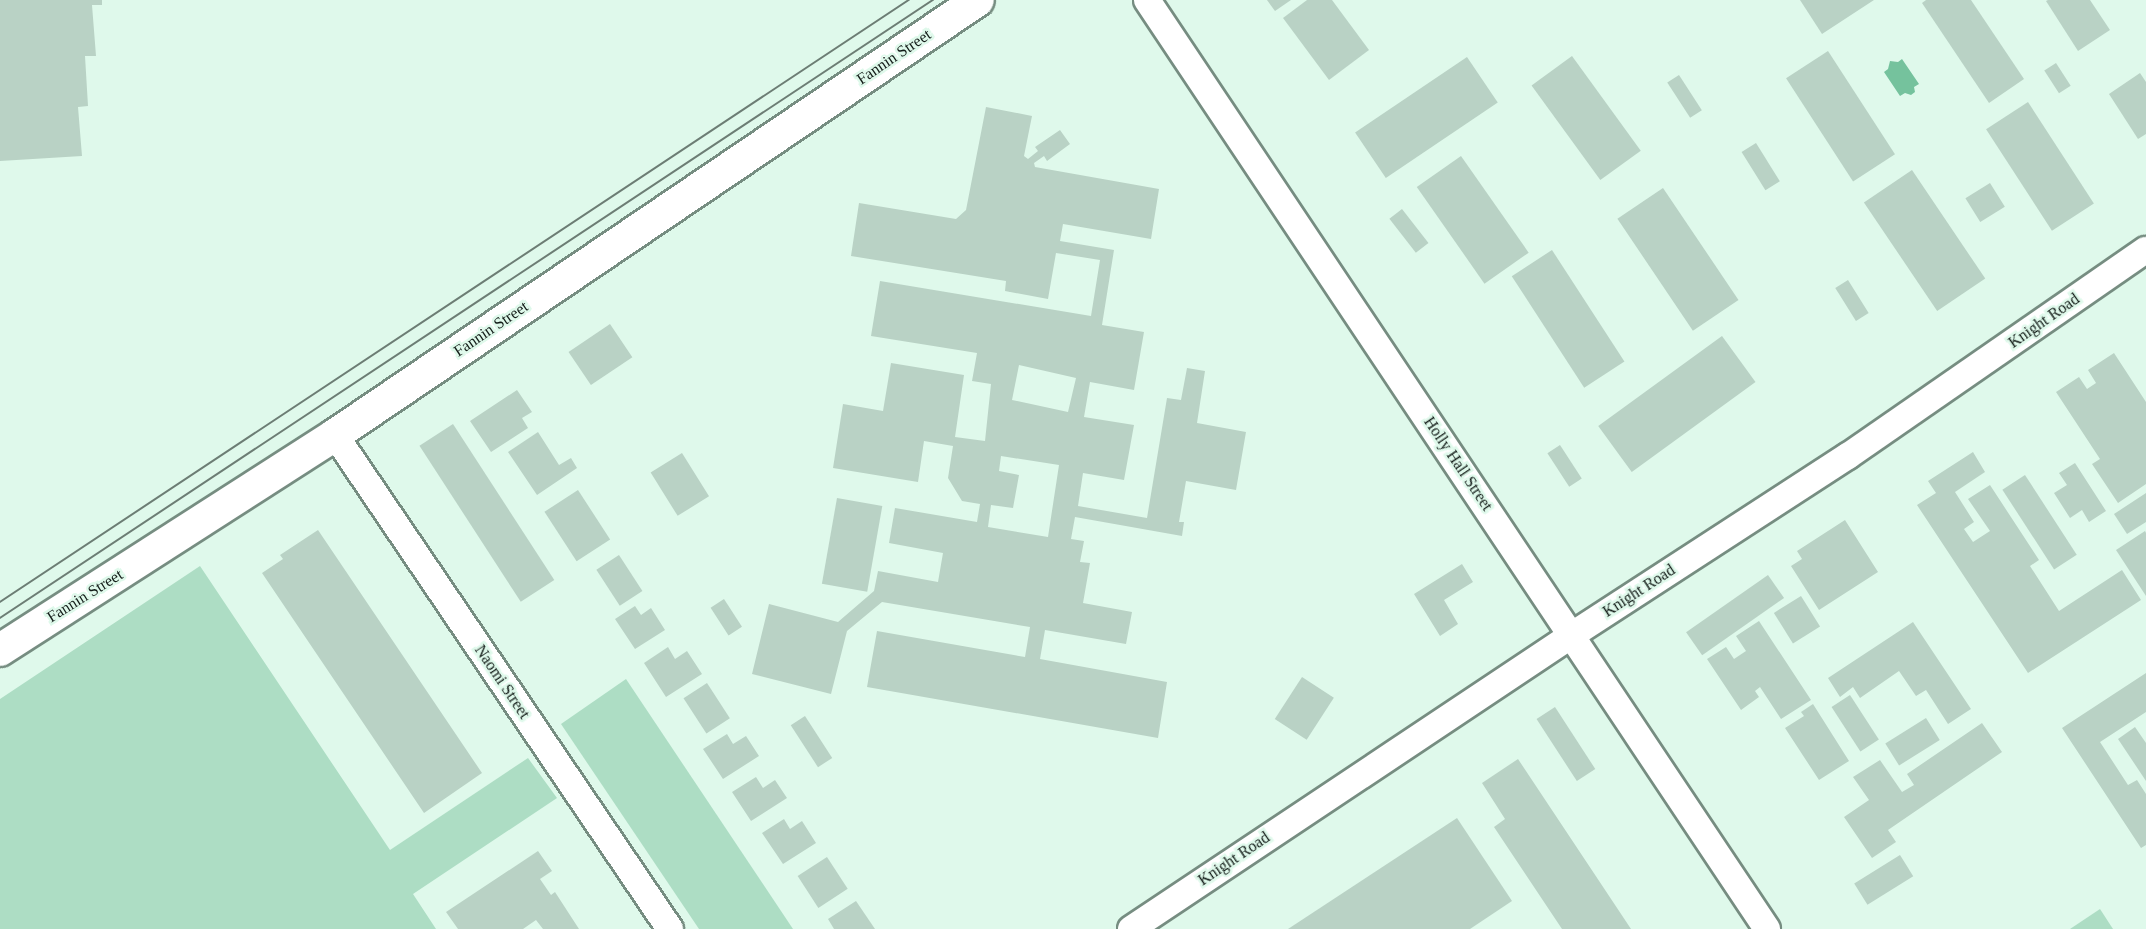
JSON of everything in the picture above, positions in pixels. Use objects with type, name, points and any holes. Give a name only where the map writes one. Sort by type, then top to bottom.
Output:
[{"type":"main road","name":"Fannin Street","points":[[0,650],[335,435],[978,0]]},
{"type":"street","name":"Holly Hall Street","points":[[1147,0],[1767,929]]},
{"type":"street","name":"Knight Road","points":[[1131,929],[1572,635],[1848,456],[2146,250]]},
{"type":"street","name":"Naomi Street","points":[[335,435],[669,929]]},
{"type":"shaded area","points":[[1902,59],[1919,84],[1914,87],[1915,92],[1911,95],[1905,93],[1900,96],[1884,72],[1888,69],[1890,61],[1898,62]]},
{"type":"shaded area","points":[[200,566],[390,850],[528,758],[557,798],[413,894],[436,929],[0,929],[0,699]]},
{"type":"shaded area","points":[[626,679],[793,929],[699,929],[561,724]]},
{"type":"shaded area","points":[[2100,909],[2113,929],[2070,929]]},
{"type":"building","points":[[0,0],[102,0],[102,5],[92,5],[96,56],[85,56],[88,106],[78,107],[82,156],[0,161]]},
{"type":"building","points":[[1267,0],[1291,0],[1275,11]]},
{"type":"building","points":[[1307,0],[1332,0],[1369,50],[1329,80],[1283,18]]},
{"type":"building","points":[[1800,0],[1874,0],[1822,34]]},
{"type":"building","points":[[1926,0],[1971,0],[2024,79],[1989,103],[1922,3]]},
{"type":"building","points":[[2090,0],[2110,30],[2078,51],[2046,1]]},
{"type":"building","points":[[1828,51],[1895,154],[1853,181],[1786,78]]},
{"type":"building","points":[[1572,56],[1641,151],[1600,180],[1532,85]]},
{"type":"building","points":[[1467,57],[1498,103],[1386,178],[1355,132]]},
{"type":"building","points":[[2056,63],[2071,86],[2059,93],[2044,71]]},
{"type":"building","points":[[2140,73],[2146,82],[2146,134],[2138,139],[2109,94]]},
{"type":"building","points":[[1679,75],[1702,110],[1690,118],[1667,83]]},
{"type":"building","points":[[2028,102],[2094,203],[2052,231],[1986,129]]},
{"type":"building","points":[[986,107],[1032,116],[1024,156],[1028,159],[1038,151],[1035,147],[1060,130],[1070,144],[1047,161],[1044,156],[1034,163],[1035,167],[1159,189],[1151,239],[1063,224],[1060,241],[1114,250],[1102,325],[1144,332],[1134,390],[1090,382],[1084,417],[1134,425],[1124,480],[1083,473],[1078,506],[1147,518],[1167,398],[1181,400],[1187,368],[1205,371],[1197,423],[1246,432],[1236,490],[1186,481],[1179,522],[1184,522],[1182,536],[1075,517],[1071,539],[1084,541],[1080,562],[1090,563],[1083,603],[1132,612],[1126,644],[1045,630],[1040,659],[1167,682],[1158,738],[867,687],[877,631],[1025,657],[1030,627],[882,602],[847,631],[831,694],[752,674],[769,604],[838,622],[874,591],[878,571],[938,582],[943,553],[889,543],[895,508],[977,522],[980,504],[962,501],[948,478],[953,446],[924,441],[918,482],[833,468],[843,404],[883,411],[891,363],[964,375],[955,437],[985,441],[991,384],[972,381],[977,353],[871,336],[880,281],[1091,316],[1100,260],[1056,253],[1048,299],[1005,291],[1006,281],[851,256],[859,203],[956,219],[966,210]],"holes":[[[1019,365],[1076,378],[1068,412],[1012,400]],[[1001,456],[1059,465],[1048,537],[988,527],[991,505],[1013,508],[1019,475],[999,471]]]},
{"type":"building","points":[[1756,143],[1780,181],[1765,190],[1742,152]]},
{"type":"building","points":[[1461,156],[1529,253],[1484,284],[1417,187]]},
{"type":"building","points":[[1912,170],[1985,279],[1937,311],[1864,202]]},
{"type":"building","points":[[1990,183],[2005,207],[1980,222],[1965,198]]},
{"type":"building","points":[[1663,188],[1738,300],[1693,331],[1617,219]]},
{"type":"building","points":[[1402,209],[1428,243],[1416,253],[1389,219]]},
{"type":"building","points":[[1552,250],[1624,362],[1584,388],[1512,276]]},
{"type":"building","points":[[1848,280],[1869,313],[1856,321],[1835,288]]},
{"type":"building","points":[[610,324],[632,357],[591,385],[569,352]]},
{"type":"building","points":[[1722,336],[1756,382],[1632,472],[1598,426]]},
{"type":"building","points":[[2114,353],[2146,402],[2146,484],[2118,503],[2092,464],[2100,459],[2056,392],[2079,377],[2087,389],[2096,383],[2088,370]]},
{"type":"building","points":[[517,390],[532,412],[522,418],[528,428],[491,452],[470,421]]},
{"type":"building","points":[[453,424],[554,580],[521,602],[419,446]]},
{"type":"building","points":[[538,432],[559,465],[571,458],[577,468],[537,495],[508,452]]},
{"type":"building","points":[[1560,445],[1582,479],[1569,487],[1547,453]]},
{"type":"building","points":[[1973,452],[1985,472],[1955,492],[1974,522],[1964,529],[1973,542],[1990,531],[1968,499],[1990,485],[2039,560],[2030,566],[2059,611],[2122,570],[2141,600],[2028,673],[1917,505],[1936,493],[1928,481]]},
{"type":"building","points":[[682,453],[709,496],[678,516],[651,473]]},
{"type":"building","points":[[2075,463],[2106,511],[2089,522],[2082,510],[2070,518],[2054,493],[2067,485],[2059,473]]},
{"type":"building","points":[[2025,475],[2077,555],[2054,569],[2002,490]]},
{"type":"building","points":[[578,490],[610,539],[577,561],[544,512]]},
{"type":"building","points":[[2146,493],[2146,522],[2127,534],[2114,514]]},
{"type":"building","points":[[837,498],[882,506],[867,592],[822,584]]},
{"type":"building","points":[[1845,520],[1878,572],[1819,610],[1791,566],[1802,559],[1797,551]]},
{"type":"building","points":[[318,530],[482,773],[424,813],[262,573],[283,559],[280,555]]},
{"type":"building","points":[[2145,531],[2146,533],[2146,596],[2116,550]]},
{"type":"building","points":[[619,555],[642,591],[620,606],[596,570]]},
{"type":"building","points":[[1462,564],[1473,582],[1444,600],[1458,624],[1440,636],[1414,594]]},
{"type":"building","points":[[1768,575],[1784,598],[1702,655],[1686,632]]},
{"type":"building","points":[[1801,596],[1820,627],[1793,643],[1774,613]]},
{"type":"building","points":[[724,599],[742,627],[729,635],[711,608]]},
{"type":"building","points":[[635,606],[641,615],[651,608],[665,630],[635,649],[615,619]]},
{"type":"building","points":[[1759,621],[1811,700],[1781,719],[1760,687],[1755,691],[1759,697],[1741,710],[1707,659],[1726,647],[1734,659],[1746,651],[1736,636]]},
{"type":"building","points":[[1913,622],[1971,709],[1948,724],[1926,690],[1916,696],[1899,671],[1860,698],[1853,687],[1840,697],[1828,678]]},
{"type":"building","points":[[668,647],[675,659],[687,651],[702,674],[666,697],[644,663]]},
{"type":"building","points":[[2146,673],[2146,712],[2100,742],[2128,785],[2137,780],[2146,794],[2146,845],[2141,848],[2062,728]]},
{"type":"building","points":[[1302,677],[1334,698],[1307,740],[1275,719]]},
{"type":"building","points":[[707,683],[730,718],[706,733],[684,698]]},
{"type":"building","points":[[1850,695],[1879,739],[1860,751],[1832,707]]},
{"type":"building","points":[[1813,704],[1849,761],[1819,780],[1785,728],[1804,716],[1801,712]]},
{"type":"building","points":[[1555,707],[1595,769],[1577,781],[1537,719]]},
{"type":"building","points":[[805,716],[832,758],[818,767],[791,725]]},
{"type":"building","points":[[1926,718],[1940,740],[1899,765],[1885,743]]},
{"type":"building","points":[[1982,723],[2002,752],[1888,830],[1896,842],[1872,858],[1844,817],[1869,800],[1853,777],[1880,760],[1902,792],[1914,785],[1907,774]]},
{"type":"building","points":[[2135,727],[2146,743],[2146,781],[2118,739]]},
{"type":"building","points":[[727,734],[733,744],[746,736],[759,756],[723,779],[703,749]]},
{"type":"building","points":[[1518,759],[1631,929],[1562,929],[1494,827],[1505,819],[1482,783]]},
{"type":"building","points":[[756,777],[763,788],[775,780],[787,798],[751,821],[732,792]]},
{"type":"building","points":[[1457,818],[1512,901],[1470,929],[1288,929]]},
{"type":"building","points":[[784,819],[790,829],[802,821],[816,843],[783,864],[762,833]]},
{"type":"building","points":[[538,851],[552,871],[540,879],[551,895],[555,892],[579,929],[543,929],[536,920],[523,929],[458,929],[446,912]]},
{"type":"building","points":[[1900,855],[1913,876],[1867,905],[1854,884]]},
{"type":"building","points":[[827,857],[848,889],[818,908],[798,876]]},
{"type":"building","points":[[856,901],[875,929],[834,929],[828,919]]},
{"type":"tram line","points":[[0,602],[909,0]]},
{"type":"tram line","points":[[0,618],[933,0]]}]
